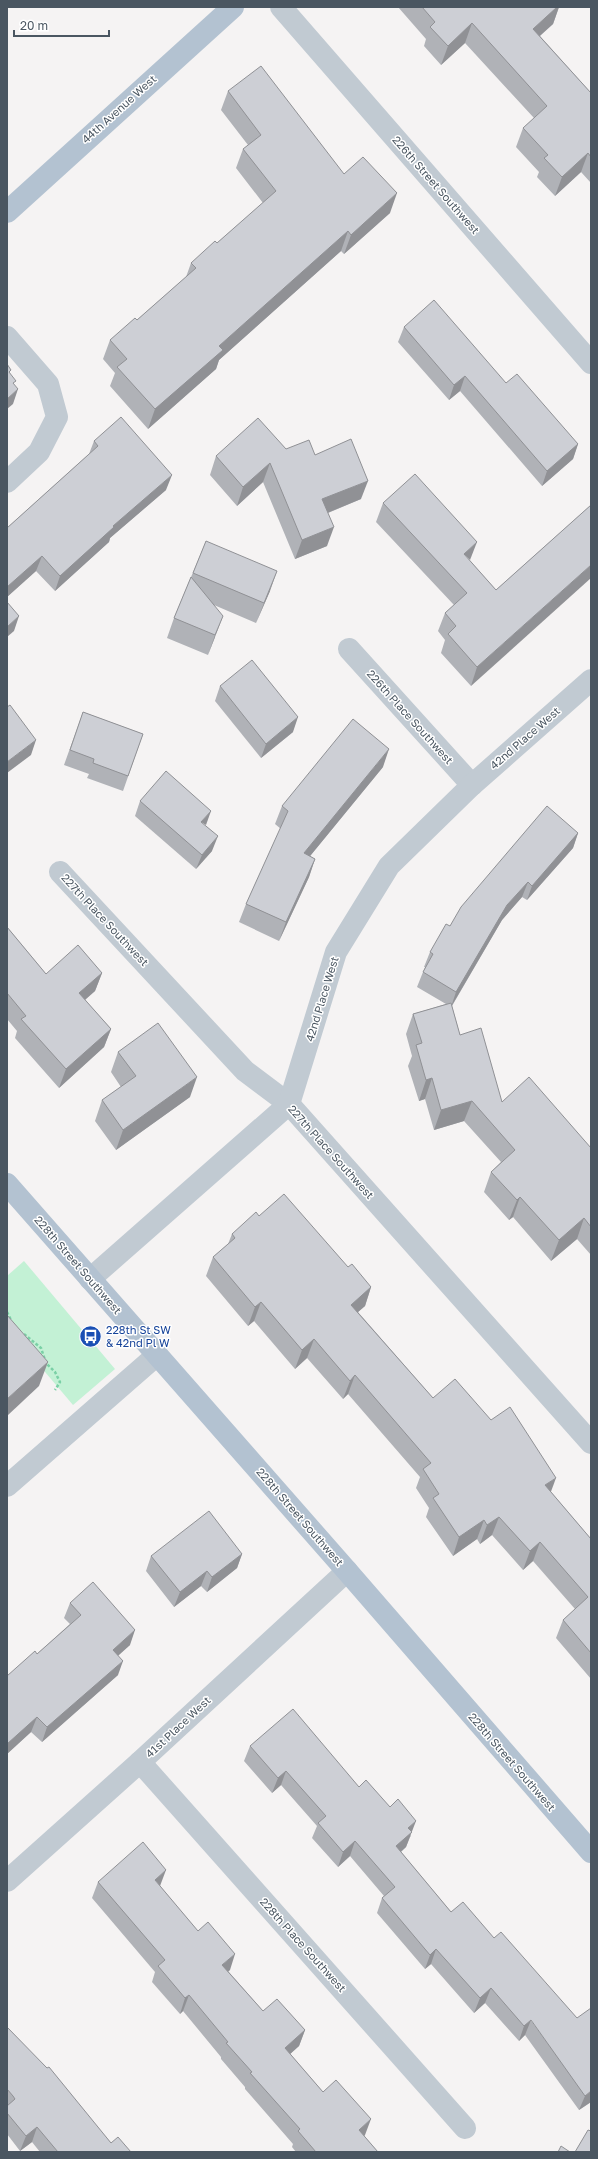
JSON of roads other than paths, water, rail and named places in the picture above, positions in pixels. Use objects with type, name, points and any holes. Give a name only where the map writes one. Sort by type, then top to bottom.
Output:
[{"type":"main road","name":"44th Avenue West","points":[[7,212],[233,7]]},
{"type":"main road","name":"228th Street Southwest","points":[[7,1184],[347,1571],[591,1852]]},
{"type":"street","name":"226th Street Southwest","points":[[281,7],[591,363]]},
{"type":"street","points":[[7,337],[48,384],[57,417],[39,452],[7,482]]},
{"type":"street","name":"226th Place Southwest","points":[[349,649],[472,785]]},
{"type":"street","name":"42nd Place West","points":[[289,1104],[336,952],[390,866],[472,785],[591,680]]},
{"type":"street","name":"227th Place Southwest","points":[[60,872],[245,1071],[289,1104],[591,1443]]},
{"type":"street","points":[[90,1279],[289,1104]]},
{"type":"street","points":[[7,1486],[157,1355]]},
{"type":"street","name":"41st Place West","points":[[7,1881],[140,1762],[347,1571]]},
{"type":"street","name":"228th Place Southwest","points":[[140,1762],[466,2128]]},
{"type":"place","name":"228th St SW & 42nd Pl W","points":[[91,1336]]}]
